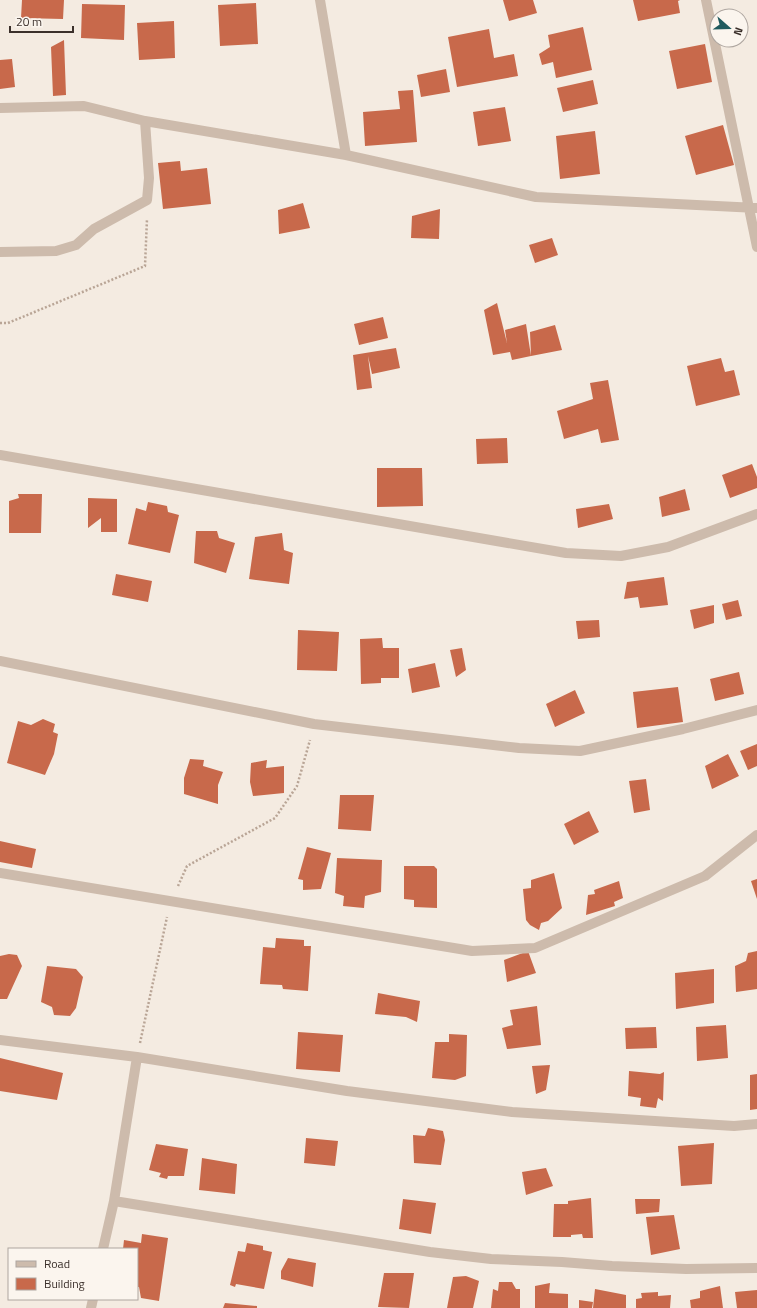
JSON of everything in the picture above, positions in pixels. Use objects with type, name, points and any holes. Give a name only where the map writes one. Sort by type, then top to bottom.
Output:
[{"type":"street","points":[[320,0],[346,155]]},
{"type":"street","points":[[706,0],[753,208],[757,247]]},
{"type":"street","points":[[0,108],[84,106],[145,121],[346,155],[536,197],[753,208]]},
{"type":"street","points":[[0,252],[56,250],[76,245],[94,229],[147,200],[150,178],[145,121]]},
{"type":"street","points":[[0,455],[566,553],[621,556],[668,547],[754,518]]},
{"type":"street","points":[[0,661],[314,724],[519,748],[580,751],[684,729],[757,710]]},
{"type":"street","points":[[0,873],[472,951],[535,948],[706,876],[757,835]]},
{"type":"street","points":[[0,1040],[137,1057],[347,1091],[512,1112],[734,1126],[757,1124]]},
{"type":"street","points":[[103,1248],[114,1201],[137,1057]]},
{"type":"street","points":[[114,1201],[430,1252],[491,1259],[679,1269],[757,1268]]},
{"type":"path","points":[[0,323],[8,323],[145,266],[147,200]]},
{"type":"path","points":[[137,1057],[170,902],[187,866],[275,818],[297,786],[314,724]]},
{"type":"building","points":[[22,0],[64,0],[63,19],[21,18]]},
{"type":"building","points":[[503,0],[533,0],[537,13],[509,21]]},
{"type":"building","points":[[633,0],[680,0],[678,1],[680,13],[638,21]]},
{"type":"building","points":[[256,3],[258,44],[220,46],[218,5]]},
{"type":"building","points":[[82,4],[125,5],[124,40],[81,38]]},
{"type":"building","points":[[174,21],[175,58],[139,60],[137,23]]},
{"type":"building","points":[[583,27],[592,70],[556,78],[553,62],[542,65],[539,54],[550,47],[548,35]]},
{"type":"building","points":[[489,29],[494,58],[514,54],[518,76],[457,87],[448,37]]},
{"type":"building","points":[[64,40],[66,95],[53,96],[51,47]]},
{"type":"building","points":[[705,44],[712,82],[677,89],[669,51]]},
{"type":"building","points":[[12,59],[15,87],[0,89],[0,60]]},
{"type":"building","points":[[446,69],[450,92],[421,97],[417,75]]},
{"type":"building","points":[[593,80],[598,104],[563,112],[557,88]]},
{"type":"building","points":[[413,90],[417,142],[365,146],[363,112],[400,109],[398,91]]},
{"type":"building","points":[[505,107],[511,141],[478,146],[473,112]]},
{"type":"building","points":[[723,125],[734,165],[696,175],[685,136]]},
{"type":"building","points":[[595,131],[600,174],[560,179],[556,136]]},
{"type":"building","points":[[180,161],[181,171],[207,168],[211,204],[163,209],[158,163]]},
{"type":"building","points":[[303,203],[310,228],[279,234],[278,210]]},
{"type":"building","points":[[440,209],[439,239],[411,238],[412,216]]},
{"type":"building","points":[[552,238],[558,255],[535,263],[529,245]]},
{"type":"building","points":[[497,303],[507,343],[505,330],[526,324],[531,356],[512,360],[510,352],[493,355],[484,310]]},
{"type":"building","points":[[383,317],[388,338],[359,345],[354,324]]},
{"type":"building","points":[[555,325],[562,350],[531,356],[530,332]]},
{"type":"building","points":[[396,348],[400,368],[372,374],[368,356],[372,388],[357,390],[353,355]]},
{"type":"building","points":[[721,358],[725,372],[734,370],[740,395],[696,406],[687,366]]},
{"type":"building","points":[[608,380],[619,440],[601,443],[598,429],[564,439],[557,411],[593,399],[590,383]]},
{"type":"building","points":[[507,438],[508,463],[477,464],[476,439]]},
{"type":"building","points":[[752,464],[757,477],[757,488],[730,498],[722,475]]},
{"type":"building","points":[[377,468],[422,468],[423,506],[377,507]]},
{"type":"building","points":[[685,489],[690,510],[662,517],[659,497]]},
{"type":"building","points":[[18,494],[42,494],[41,533],[9,533],[9,501],[19,498]]},
{"type":"building","points":[[88,498],[117,499],[117,532],[101,532],[101,518],[88,528]]},
{"type":"building","points":[[148,502],[167,506],[168,512],[179,515],[170,553],[128,544],[136,508],[146,511]]},
{"type":"building","points":[[609,504],[613,519],[578,528],[576,509]]},
{"type":"building","points":[[196,531],[217,531],[219,538],[235,543],[226,573],[194,563]]},
{"type":"building","points":[[282,533],[284,550],[293,553],[289,584],[249,579],[255,537]]},
{"type":"building","points":[[116,574],[152,581],[148,602],[112,595]]},
{"type":"building","points":[[664,577],[668,605],[640,608],[638,597],[624,599],[627,582]]},
{"type":"building","points":[[738,600],[742,616],[726,620],[722,604]]},
{"type":"building","points":[[714,605],[714,623],[694,629],[690,610]]},
{"type":"building","points":[[599,620],[600,637],[578,639],[576,621]]},
{"type":"building","points":[[298,630],[339,632],[337,671],[297,670]]},
{"type":"building","points":[[382,638],[383,648],[399,648],[399,678],[381,678],[381,683],[361,684],[360,639]]},
{"type":"building","points":[[462,648],[466,670],[456,677],[450,650]]},
{"type":"building","points":[[435,663],[440,687],[412,693],[408,669]]},
{"type":"building","points":[[739,672],[744,694],[715,701],[710,679]]},
{"type":"building","points":[[678,687],[683,722],[637,728],[633,692]]},
{"type":"building","points":[[575,690],[585,713],[555,727],[546,704]]},
{"type":"building","points":[[43,719],[55,724],[53,732],[58,734],[54,754],[45,775],[7,763],[18,721],[31,725]]},
{"type":"building","points":[[757,744],[757,766],[748,770],[740,751]]},
{"type":"building","points":[[728,754],[739,776],[712,789],[705,766]]},
{"type":"building","points":[[190,759],[204,760],[203,766],[223,772],[218,785],[218,804],[184,794],[184,778]]},
{"type":"building","points":[[267,760],[266,768],[284,766],[284,793],[253,796],[250,782],[251,763]]},
{"type":"building","points":[[646,779],[650,810],[634,813],[629,781]]},
{"type":"building","points":[[340,795],[374,795],[371,831],[338,829]]},
{"type":"building","points":[[589,811],[599,832],[574,845],[564,824]]},
{"type":"building","points":[[0,841],[36,849],[32,868],[0,862]]},
{"type":"building","points":[[307,847],[331,853],[321,889],[303,890],[303,880],[298,879]]},
{"type":"building","points":[[337,858],[382,860],[381,892],[365,896],[364,908],[343,906],[344,896],[335,893]]},
{"type":"building","points":[[404,866],[434,866],[437,869],[437,908],[414,907],[414,900],[404,899]]},
{"type":"building","points":[[554,873],[562,908],[548,921],[541,923],[539,930],[530,925],[526,920],[523,889],[531,888],[531,880]]},
{"type":"building","points":[[757,879],[757,899],[751,881]]},
{"type":"building","points":[[619,881],[623,898],[614,902],[615,906],[586,915],[588,895],[595,894],[594,890]]},
{"type":"building","points":[[276,938],[304,940],[304,946],[311,946],[308,991],[283,989],[282,985],[260,984],[263,947],[275,948]]},
{"type":"building","points":[[528,951],[536,973],[507,982],[504,960]]},
{"type":"building","points":[[757,951],[757,989],[736,992],[735,966],[746,961],[748,953]]},
{"type":"building","points":[[9,954],[17,955],[22,966],[7,999],[0,999],[0,956]]},
{"type":"building","points":[[47,966],[76,969],[83,977],[76,1008],[70,1016],[54,1015],[52,1007],[41,1002]]},
{"type":"building","points":[[714,969],[714,1003],[676,1009],[675,973]]},
{"type":"building","points":[[378,993],[420,1001],[417,1022],[406,1017],[375,1014]]},
{"type":"building","points":[[537,1006],[541,1045],[507,1049],[502,1028],[513,1025],[510,1010]]},
{"type":"building","points":[[726,1025],[728,1058],[697,1061],[696,1027]]},
{"type":"building","points":[[656,1027],[657,1048],[626,1049],[625,1028]]},
{"type":"building","points":[[298,1032],[343,1035],[340,1072],[296,1069]]},
{"type":"building","points":[[449,1034],[467,1035],[466,1076],[455,1080],[432,1078],[435,1042],[449,1042]]},
{"type":"building","points":[[0,1058],[63,1073],[57,1100],[0,1091]]},
{"type":"building","points":[[550,1065],[546,1090],[536,1094],[532,1066]]},
{"type":"building","points":[[629,1071],[660,1074],[664,1072],[663,1101],[658,1098],[656,1108],[640,1106],[641,1098],[628,1096]]},
{"type":"building","points":[[757,1074],[757,1109],[750,1110],[750,1075]]},
{"type":"building","points":[[428,1128],[443,1131],[445,1140],[441,1165],[414,1163],[413,1135],[425,1136]]},
{"type":"building","points":[[306,1138],[338,1141],[335,1166],[304,1163]]},
{"type":"building","points":[[714,1143],[712,1184],[681,1186],[678,1146]]},
{"type":"building","points":[[156,1144],[188,1149],[184,1176],[168,1176],[167,1179],[159,1177],[161,1173],[149,1170]]},
{"type":"building","points":[[202,1158],[237,1164],[235,1194],[199,1190]]},
{"type":"building","points":[[546,1168],[553,1186],[526,1195],[522,1172]]},
{"type":"building","points":[[591,1198],[593,1238],[583,1238],[582,1234],[571,1235],[571,1237],[553,1237],[554,1204],[568,1204],[568,1201]]},
{"type":"building","points":[[403,1199],[436,1203],[431,1234],[399,1229]]},
{"type":"building","points":[[635,1199],[660,1199],[659,1212],[636,1214]]},
{"type":"building","points":[[674,1215],[680,1249],[651,1255],[646,1217]]},
{"type":"building","points":[[142,1234],[168,1238],[159,1301],[141,1298],[138,1287],[138,1248],[123,1248],[124,1240],[141,1243]]},
{"type":"building","points":[[247,1243],[263,1246],[263,1250],[272,1252],[264,1289],[236,1284],[235,1287],[230,1285],[238,1251],[245,1252]]},
{"type":"building","points":[[288,1258],[316,1263],[313,1287],[281,1279],[281,1271]]},
{"type":"building","points":[[384,1273],[414,1273],[409,1308],[378,1307]]},
{"type":"building","points":[[466,1276],[479,1281],[473,1308],[447,1308],[453,1277]]},
{"type":"building","points":[[499,1282],[512,1282],[516,1289],[520,1289],[520,1308],[491,1308],[493,1289],[498,1291]]},
{"type":"building","points":[[550,1283],[549,1293],[568,1294],[568,1308],[535,1308],[535,1286]]},
{"type":"building","points":[[720,1286],[723,1308],[691,1308],[690,1300],[700,1298],[700,1291]]},
{"type":"building","points":[[595,1289],[626,1295],[626,1308],[593,1308]]},
{"type":"building","points":[[757,1290],[757,1308],[737,1308],[735,1292]]},
{"type":"building","points":[[658,1292],[658,1296],[671,1295],[670,1308],[636,1308],[636,1299],[642,1298],[641,1293]]},
{"type":"building","points":[[579,1300],[593,1302],[592,1308],[579,1308]]},
{"type":"building","points":[[225,1303],[257,1306],[257,1308],[223,1308]]}]
